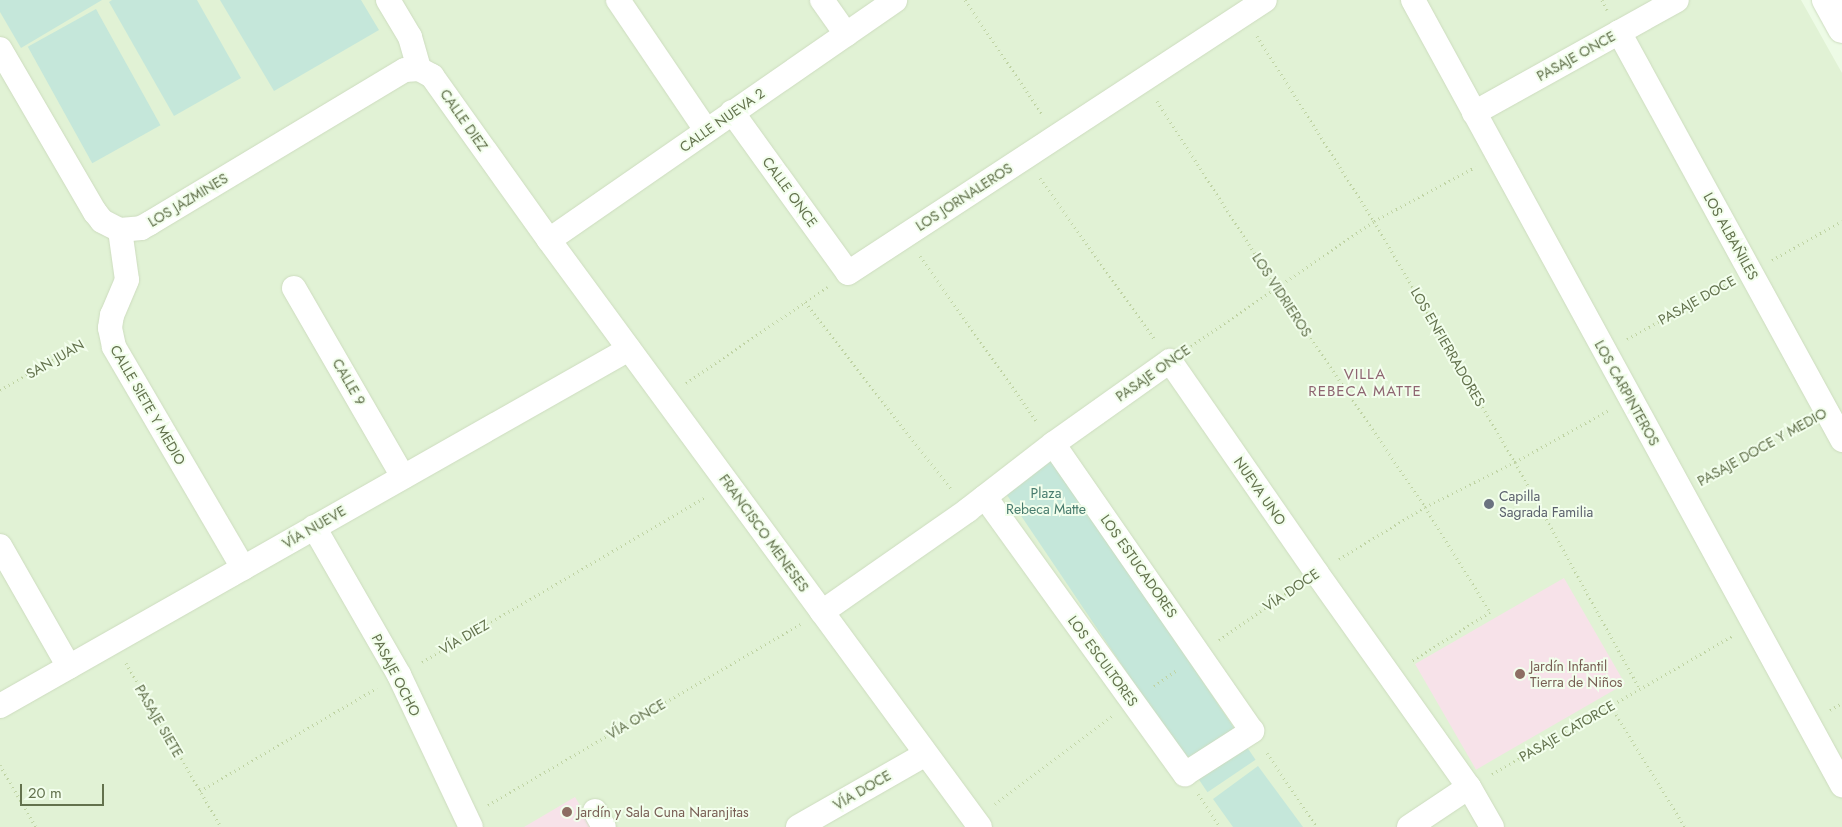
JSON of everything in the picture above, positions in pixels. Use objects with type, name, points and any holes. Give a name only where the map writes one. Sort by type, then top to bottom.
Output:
[{"type":"main road","points":[[1826,0],[1842,29]]},
{"type":"street","points":[[388,0],[410,36],[419,69]]},
{"type":"street","points":[[618,0],[706,130]]},
{"type":"street","points":[[822,0],[846,34]]},
{"type":"street","name":"CALLE NUEVA 2","points":[[548,240],[895,0]]},
{"type":"street","name":"LOS JORNALEROS","points":[[848,273],[1265,0]]},
{"type":"street","name":"LOS CARPINTEROS","points":[[1413,0],[1842,785]]},
{"type":"street","name":"PASAJE ONCE","points":[[1474,113],[1677,0]]},
{"type":"street","name":"LOS ALBAÑILES","points":[[1619,32],[1842,440]]},
{"type":"street","points":[[0,49],[95,212],[102,221],[120,230]]},
{"type":"street","name":"LOS JAZMINES","points":[[120,230],[141,228],[405,70],[419,69]]},
{"type":"street","name":"CALLE DIEZ","points":[[419,69],[432,76],[548,240]]},
{"type":"street","name":"CALLE ONCE","points":[[732,112],[848,273]]},
{"type":"street","name":"CALLE SIETE Y MEDIO","points":[[120,230],[127,280],[112,315],[110,328],[114,347],[242,568]]},
{"type":"street","name":"FRANCISCO MENESES","points":[[548,240],[977,823]]},
{"type":"street","name":"CALLE 9","points":[[294,288],[403,477]]},
{"type":"street","name":"VÍA NUEVE","points":[[0,706],[629,349]]},
{"type":"street","name":"PASAJE ONCE","points":[[822,612],[976,503],[1053,444],[1170,361]]},
{"type":"street","name":"NUEVA UNO","points":[[1170,361],[1316,572],[1469,787],[1492,827]]},
{"type":"street","name":"LOS ESTUCADORES","points":[[1053,444],[1200,653],[1252,731]]},
{"type":"street","name":"LOS ESCULTORES","points":[[976,503],[1132,702],[1185,774]]},
{"type":"street","name":"PASAJE OCHO","points":[[314,527],[399,675],[468,823]]},
{"type":"street","points":[[0,546],[69,667]]},
{"type":"street","points":[[1185,774],[1252,731]]},
{"type":"street","name":"VÍA DOCE","points":[[798,827],[926,754]]},
{"type":"street","points":[[1409,827],[1469,787]]},
{"type":"path","points":[[965,0],[1057,135]]},
{"type":"path","name":"LOS ENFIERRADORES","points":[[1243,14],[1374,220],[1515,462],[1640,689]]},
{"type":"path","name":"LOS VIDRIEROS","points":[[1143,80],[1277,288],[1424,508],[1490,612],[1389,674]]},
{"type":"path","name":"PASAJE ONCE","points":[[1170,361],[1374,220],[1497,154]]},
{"type":"path","points":[[1025,157],[1170,361]]},
{"type":"path","name":"PASAJE DOCE","points":[[1604,351],[1842,221]]},
{"type":"path","points":[[905,235],[1053,444]]},
{"type":"path","points":[[665,397],[848,273]]},
{"type":"path","points":[[805,302],[976,503]]},
{"type":"path","name":"SAN JUAN","points":[[0,390],[110,328]]},
{"type":"path","name":"VÍA DOCE","points":[[977,823],[1132,702],[1316,572],[1424,508],[1515,462],[1630,398]]},
{"type":"path","name":"PASAJE DOCE Y MEDIO","points":[[1681,491],[1827,412]]},
{"type":"path","name":"VÍA DIEZ","points":[[200,791],[728,484]]},
{"type":"path","name":"VÍA ONCE","points":[[468,823],[822,612]]},
{"type":"path","name":"PASAJE CATORCE","points":[[1469,787],[1754,624]]},
{"type":"path","name":"PASAJE SIETE","points":[[113,641],[221,827]]},
{"type":"path","points":[[1611,706],[1685,827]]},
{"type":"path","points":[[1252,731],[1317,827]]},
{"type":"path","points":[[0,765],[36,827]]},
{"type":"path","points":[[1185,774],[1220,827]]},
{"type":"shaded area","points":[[0,0],[1801,0],[1842,73],[1842,827],[0,827]]},
{"type":"shaded area","name":"Jardín Infantil Tierra de Niños","points":[[1564,578],[1625,684],[1476,770],[1415,664]]},
{"type":"shaded area","name":"Jardín y Sala Cuna Naranjitas","points":[[575,797],[593,827],[524,827]]},
{"type":"green space","points":[[0,0],[102,0],[21,48],[0,12]]},
{"type":"green space","points":[[112,0],[197,0],[241,78],[174,116],[109,2]]},
{"type":"green space","points":[[220,0],[361,0],[379,30],[274,91]]},
{"type":"green space","points":[[96,9],[160,125],[92,163],[28,47]]},
{"type":"green space","name":"Plaza Rebeca Matte","points":[[1052,458],[1256,760],[1207,792],[1004,490]]},
{"type":"green space","points":[[1258,766],[1303,827],[1233,827],[1213,799]]},
{"type":"place","name":"Capilla Sagrada Familia","points":[[1489,504]]},
{"type":"place","name":"Jardín Infantil Tierra de Niños","points":[[1520,674]]},
{"type":"place","name":"Jardín y Sala Cuna Naranjitas","points":[[567,812]]},
{"type":"district","name":"VILLA REBECA MATTE","points":[[1365,382]]}]
